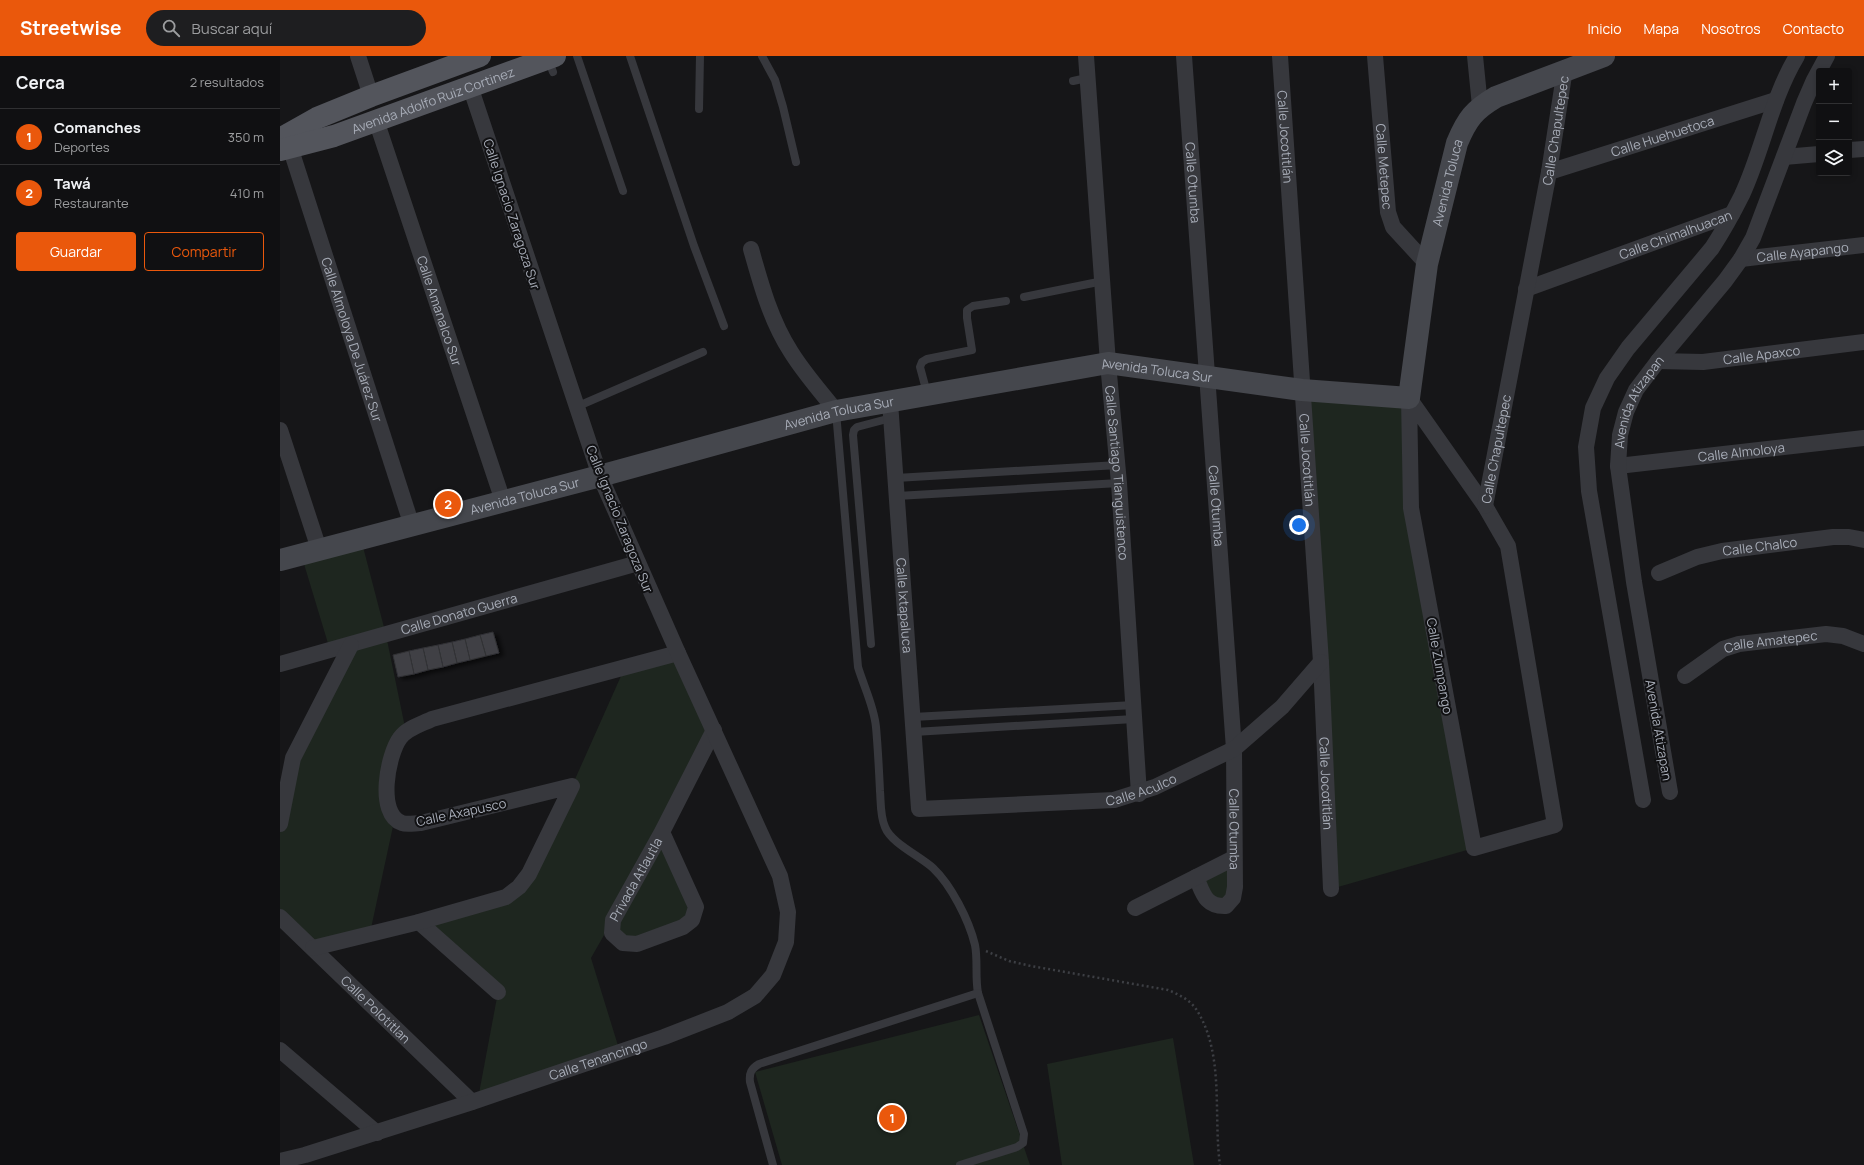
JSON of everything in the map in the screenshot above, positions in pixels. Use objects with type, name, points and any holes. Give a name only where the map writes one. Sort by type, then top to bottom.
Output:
[{"type":"main road","name":"Avenida Adolfo Ruiz Cortinez","points":[[283,141],[317,118],[469,58]]},
{"type":"main road","name":"Avenida Adolfo Ruiz Cortinez","points":[[283,141],[334,136],[470,86],[552,62]]},
{"type":"street","points":[[358,56],[371,96]]},
{"type":"street","name":"Calle Santiago Tianguistenco","points":[[1086,56],[1080,79],[1104,281],[1108,363],[1118,465],[1139,794]]},
{"type":"street","name":"Calle Otumba","points":[[1184,56],[1234,749],[1235,887],[1233,898],[1226,906],[1216,906],[1207,900],[1196,877]]},
{"type":"street","name":"Calle Jocotitlán","points":[[1280,56],[1321,662],[1331,889]]},
{"type":"street","name":"Calle Metepec","points":[[1375,56],[1388,212],[1393,227],[1427,264]]},
{"type":"street","points":[[1476,56],[1480,106]]},
{"type":"street","name":"Avenida Toluca","points":[[1409,398],[1427,264],[1457,143],[1464,127],[1471,115],[1480,106],[1496,97],[1604,56]]},
{"type":"street","name":"Calle Chimalhuacan","points":[[1526,289],[1732,214],[1742,194],[1776,100],[1797,56]]},
{"type":"street","name":"Avenida Atizapan","points":[[1670,792],[1634,582],[1618,466],[1620,435],[1626,412],[1636,390],[1741,259],[1753,238],[1814,80],[1827,56]]},
{"type":"street","name":"Calle Chapultepec","points":[[1555,825],[1508,546],[1485,506],[1549,172],[1565,70]]},
{"type":"street","name":"Calle Ignacio Zaragoza Sur","points":[[470,86],[600,476],[678,653],[780,876],[788,912],[786,942]]},
{"type":"street","name":"Calle Huehuetoca","points":[[1549,172],[1776,100]]},
{"type":"street","name":"Calle Amanalco Sur","points":[[376,120],[502,501]]},
{"type":"street","name":"Calle Almoloya De Juárez Sur","points":[[283,141],[412,526]]},
{"type":"street","points":[[1852,150],[1864,149]]},
{"type":"street","points":[[1784,157],[1816,154]]},
{"type":"street","points":[[1643,800],[1588,491],[1586,447],[1593,408],[1607,378],[1628,348],[1712,248],[1732,214]]},
{"type":"street","name":"Calle Ayapango","points":[[1741,259],[1864,245]]},
{"type":"street","points":[[751,249],[763,294],[780,332],[791,352],[836,411]]},
{"type":"street","name":"Calle Apaxco","points":[[1658,361],[1703,362],[1864,342]]},
{"type":"street","name":"Avenida Toluca Sur","points":[[280,560],[600,476],[836,411],[891,410],[927,394],[1108,363],[1302,390],[1409,398]]},
{"type":"street","points":[[1409,398],[1485,506]]},
{"type":"street","name":"Calle Zumpango","points":[[1409,398],[1411,508],[1474,848],[1555,825]]},
{"type":"street","name":"Calle Ixtapaluca","points":[[891,410],[918,809]]},
{"type":"street","points":[[280,430],[319,549]]},
{"type":"street","name":"Calle Almoloya","points":[[1618,466],[1864,438]]},
{"type":"street","name":"Calle Chalco","points":[[1659,573],[1697,557],[1722,551],[1833,537],[1849,537],[1864,540]]},
{"type":"street","name":"Calle Donato Guerra","points":[[280,664],[638,563]]},
{"type":"street","name":"Calle Amatepec","points":[[1685,676],[1723,650],[1739,644],[1826,634],[1843,636],[1864,644]]},
{"type":"street","points":[[280,824],[286,760],[350,645]]},
{"type":"street","name":"Calle Axapusco","points":[[313,948],[419,922],[506,897],[519,887],[529,874],[572,786],[421,823],[402,823],[395,817],[390,809],[387,786],[388,768],[401,736],[411,729],[432,719],[678,653]]},
{"type":"street","name":"Calle Aculco","points":[[918,809],[1114,800],[1139,794],[1234,749],[1282,707],[1321,662]]},
{"type":"street","name":"Privada Atlautla","points":[[662,832],[696,907],[692,920],[683,928],[637,944],[623,943],[612,933],[613,920],[662,832],[714,730]]},
{"type":"street","points":[[1135,908],[1234,858]]},
{"type":"street","name":"Calle Polotitlan","points":[[280,917],[472,1102]]},
{"type":"street","points":[[419,922],[498,992]]},
{"type":"street","name":"Calle Tenancingo","points":[[280,1161],[377,1133],[472,1102],[664,1037],[728,1012],[755,996],[773,974],[786,942]]},
{"type":"street","points":[[280,1050],[377,1133]]},
{"type":"lane","points":[[577,56],[623,192]]},
{"type":"lane","points":[[630,56],[694,246],[724,326]]},
{"type":"lane","points":[[699,110],[700,56]]},
{"type":"lane","points":[[762,56],[775,80],[796,162]]},
{"type":"lane","points":[[1024,297],[1104,281]]},
{"type":"lane","points":[[927,394],[920,367],[922,362],[927,359],[972,350],[967,310],[973,306],[1006,301]]},
{"type":"lane","points":[[576,407],[703,352]]},
{"type":"lane","points":[[871,644],[853,435],[854,430],[857,427],[891,410]]},
{"type":"lane","points":[[836,411],[858,667],[874,709],[881,811],[885,828],[898,842],[935,870],[951,891],[966,918],[975,946],[976,981],[978,993],[1024,1134],[1023,1143],[1017,1147],[960,1165]]},
{"type":"lane","points":[[896,478],[1118,465]]},
{"type":"lane","points":[[897,496],[1119,483]]},
{"type":"lane","points":[[913,725],[1134,712]]},
{"type":"lane","points":[[913,725],[1134,712]]},
{"type":"lane","points":[[773,1165],[750,1082],[749,1074],[753,1068],[759,1064],[978,993]]},
{"type":"path","points":[[975,946],[1009,961],[1168,990],[1183,997],[1195,1008],[1208,1034],[1216,1080],[1216,1122],[1220,1165]]},
{"type":"shaded area","points":[[1302,390],[1409,398],[1411,508],[1474,848],[1331,889]]},
{"type":"shaded area","points":[[361,539],[386,635],[406,732],[393,750],[395,817],[370,933],[313,948],[280,917],[280,824],[293,758],[350,645],[330,650],[301,554]]},
{"type":"shaded area","points":[[678,653],[714,730],[662,832],[692,920],[623,943],[612,921],[591,958],[620,1052],[477,1104],[498,992],[419,922],[506,897],[572,786],[625,667]]},
{"type":"shaded area","points":[[1234,858],[1235,887],[1216,906],[1196,877]]},
{"type":"shaded area","points":[[979,1015],[1030,1165],[782,1165],[755,1072]]},
{"type":"shaded area","points":[[1173,1038],[1194,1165],[1062,1165],[1047,1064]]},
{"type":"building","points":[[493,632],[499,653],[486,656],[480,635]]},
{"type":"building","points":[[480,635],[486,656],[470,660],[465,639]]},
{"type":"building","points":[[465,639],[470,660],[457,663],[452,642]]},
{"type":"building","points":[[452,642],[457,663],[443,667],[438,645]]},
{"type":"building","points":[[438,645],[443,667],[428,670],[423,648]]},
{"type":"building","points":[[423,648],[428,670],[414,674],[409,651]]},
{"type":"building","points":[[409,651],[414,674],[398,677],[393,655]]},
{"type":"place","name":"Tawá","points":[[448,504]]},
{"type":"place","name":"Comanches","points":[[892,1118]]}]
